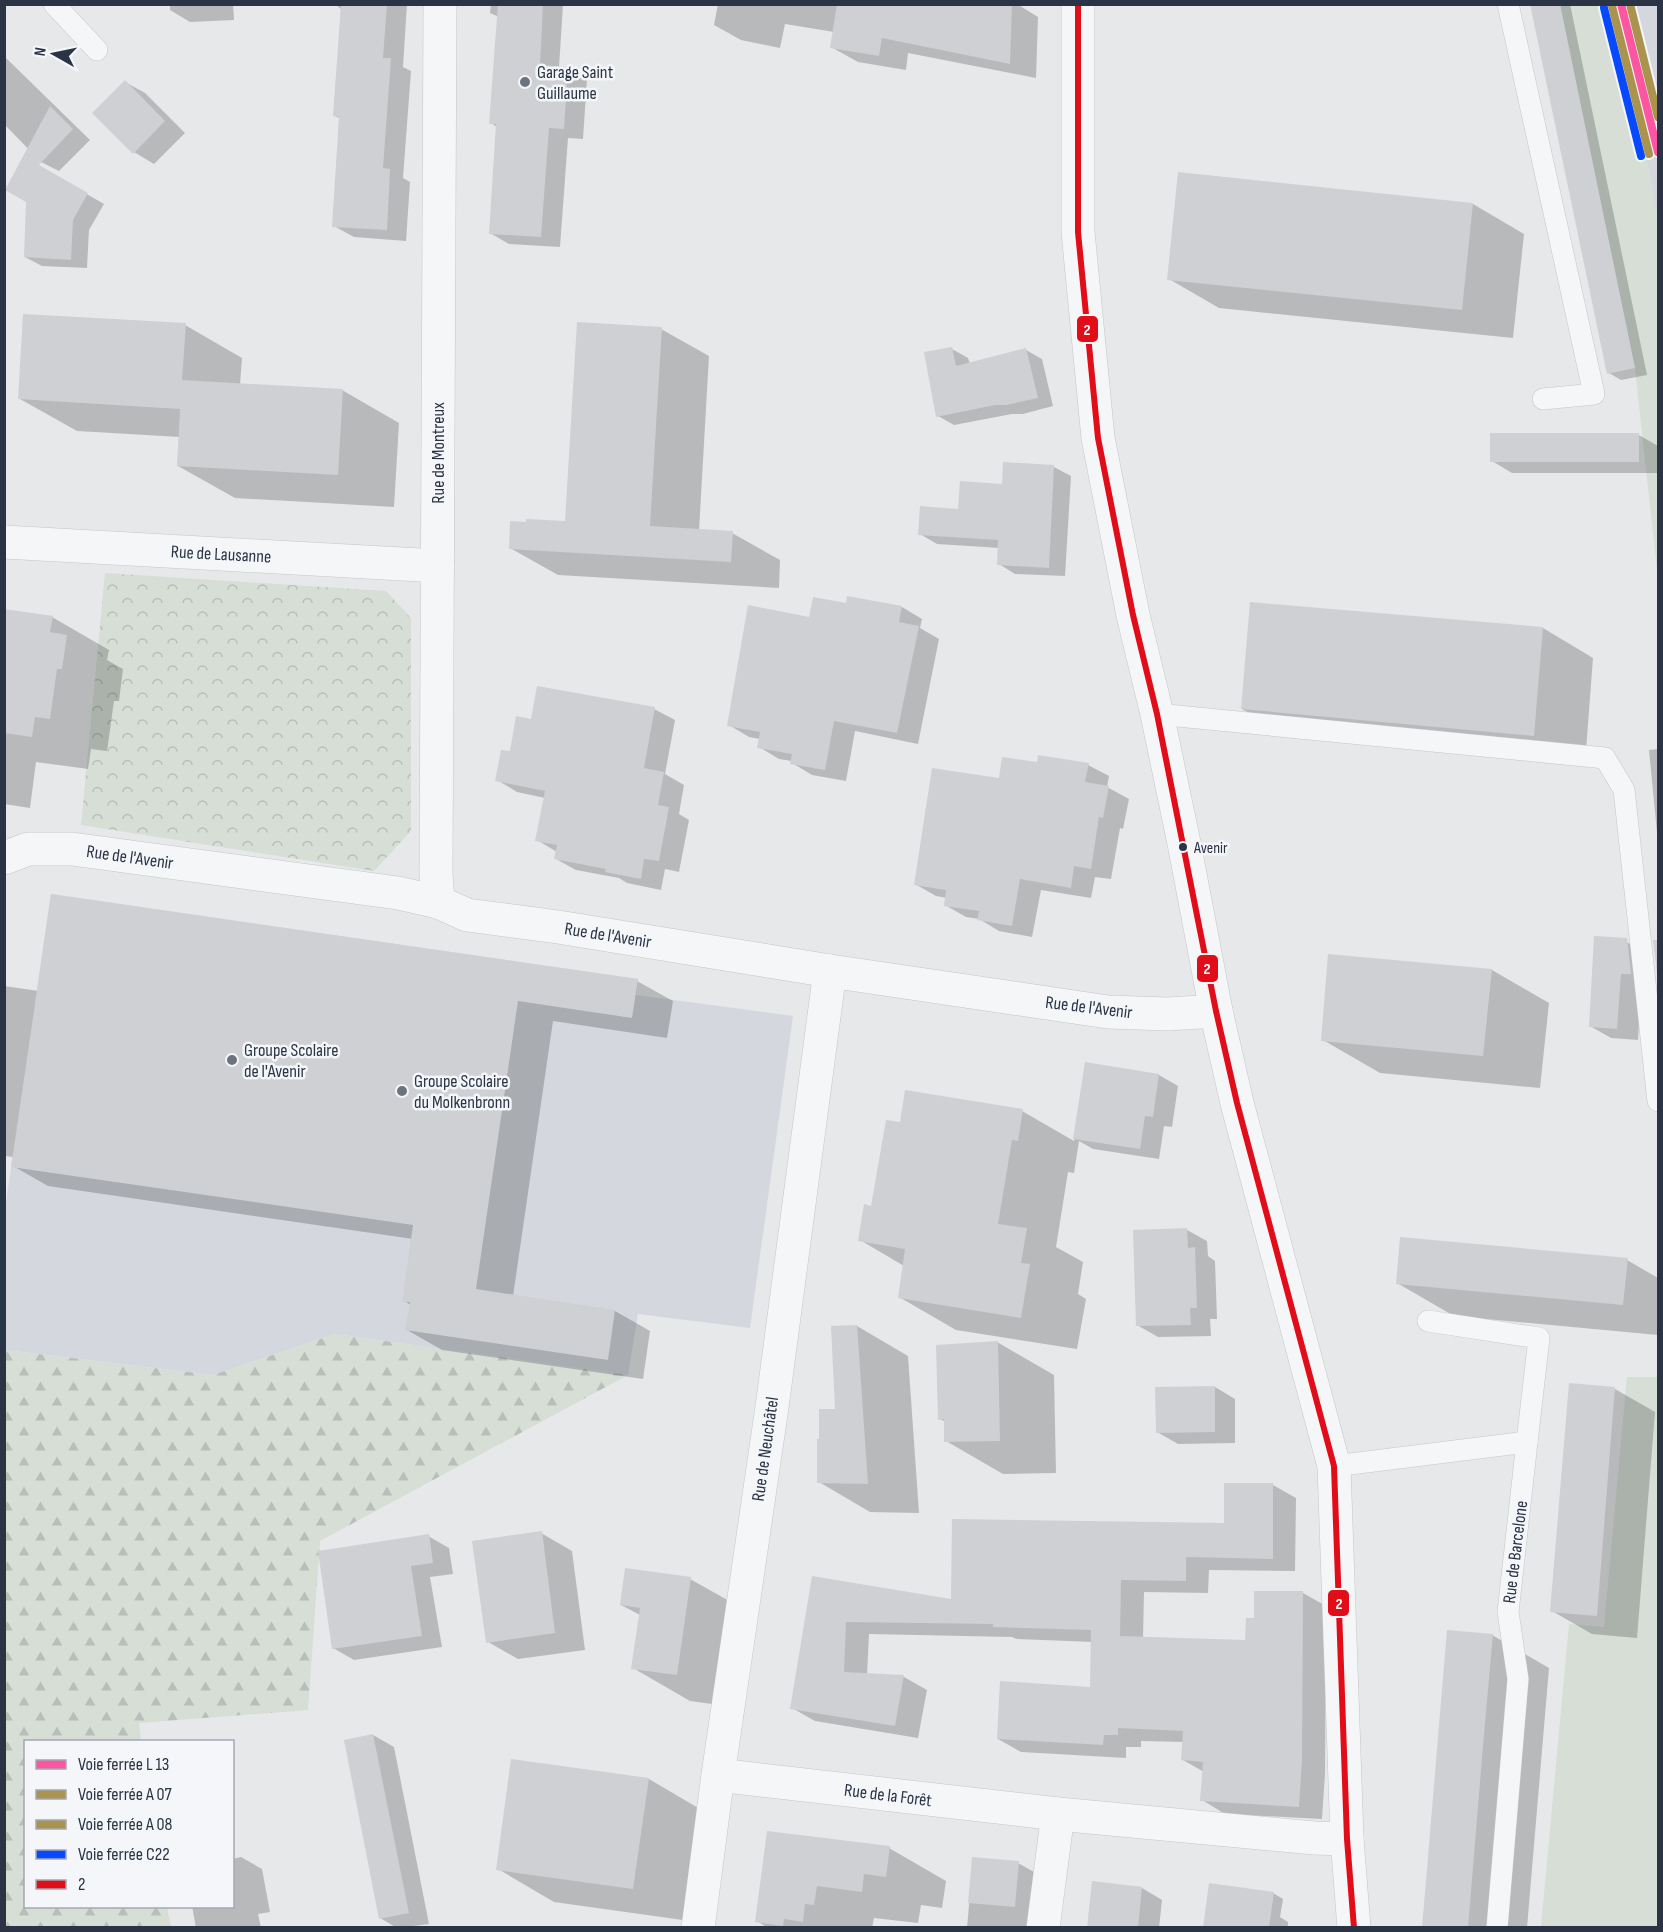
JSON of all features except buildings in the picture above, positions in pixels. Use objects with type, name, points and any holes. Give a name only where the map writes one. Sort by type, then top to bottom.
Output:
[{"type":"street","name":"Rue de Montreux","points":[[438,902],[436,873],[440,4]]},
{"type":"street","points":[[1078,4],[1078,232],[1098,438],[1133,615],[1157,714],[1216,1011],[1237,1103],[1334,1466],[1347,1839],[1354,1928]]},
{"type":"street","name":"Rue de Lausanne","points":[[4,542],[438,566]]},
{"type":"street","name":"Rue de l'Avenir","points":[[4,858],[28,849],[72,849],[398,893],[438,902],[467,915],[1108,1012],[1168,1014],[1216,1011]]},
{"type":"street","name":"Rue de Neuchâtel","points":[[698,1928],[772,1407],[830,971]]},
{"type":"street","name":"Rue de la Forêt","points":[[718,1775],[1058,1814],[1314,1838],[1347,1839]]},
{"type":"street","points":[[1043,1928],[1058,1814]]},
{"type":"lane","points":[[54,4],[97,50]]},
{"type":"lane","points":[[1508,4],[1594,394],[1543,399]]},
{"type":"lane","points":[[1157,714],[1605,758],[1624,790],[1659,1101]]},
{"type":"lane","name":"Rue de Barcelone","points":[[1428,1321],[1539,1338],[1508,1612],[1518,1679],[1497,1928]]},
{"type":"lane","points":[[1334,1466],[1527,1442]]},
{"type":"shaded area","points":[[1609,5],[1657,5],[1658,221],[1640,124]]},
{"type":"shaded area","name":"Groupe Scolaire du Molkenbronn","points":[[51,894],[638,979],[636,995],[793,1016],[750,1328],[638,1314],[628,1375],[335,1334],[213,1375],[5,1350],[5,1209]]},
{"type":"green space","points":[[1560,5],[1609,5],[1640,124],[1658,221],[1658,579],[1635,368]]},
{"type":"green space","points":[[105,573],[386,591],[411,618],[411,831],[374,871],[81,825]]},
{"type":"green space","points":[[335,1334],[628,1375],[320,1541],[308,1710],[139,1723],[141,1740],[24,1740],[24,1908],[167,1908],[171,1927],[5,1928],[5,1350],[213,1375]]},
{"type":"green space","points":[[1627,1377],[1658,1377],[1658,1927],[1541,1927],[1569,1624],[1604,1627]]},
{"type":"transit line","name":"2","points":[[1078,4],[1078,232],[1098,438],[1133,615],[1157,714],[1216,1011],[1237,1103],[1334,1466],[1347,1839],[1354,1928]]},
{"type":"transit line","points":[[1621,4],[1658,152]]},
{"type":"transit line","points":[[1630,4],[1658,117]]},
{"type":"transit line","points":[[1612,6],[1649,154]]},
{"type":"rail line","name":"C22","points":[[1604,8],[1641,156]]},
{"type":"place","name":"Garage Saint Guillaume","points":[[525,82]]},
{"type":"place","name":"Avenir","points":[[1183,847]]},
{"type":"place","name":"Groupe Scolaire de l'Avenir","points":[[232,1060]]},
{"type":"place","name":"Groupe Scolaire du Molkenbronn","points":[[402,1091]]}]
